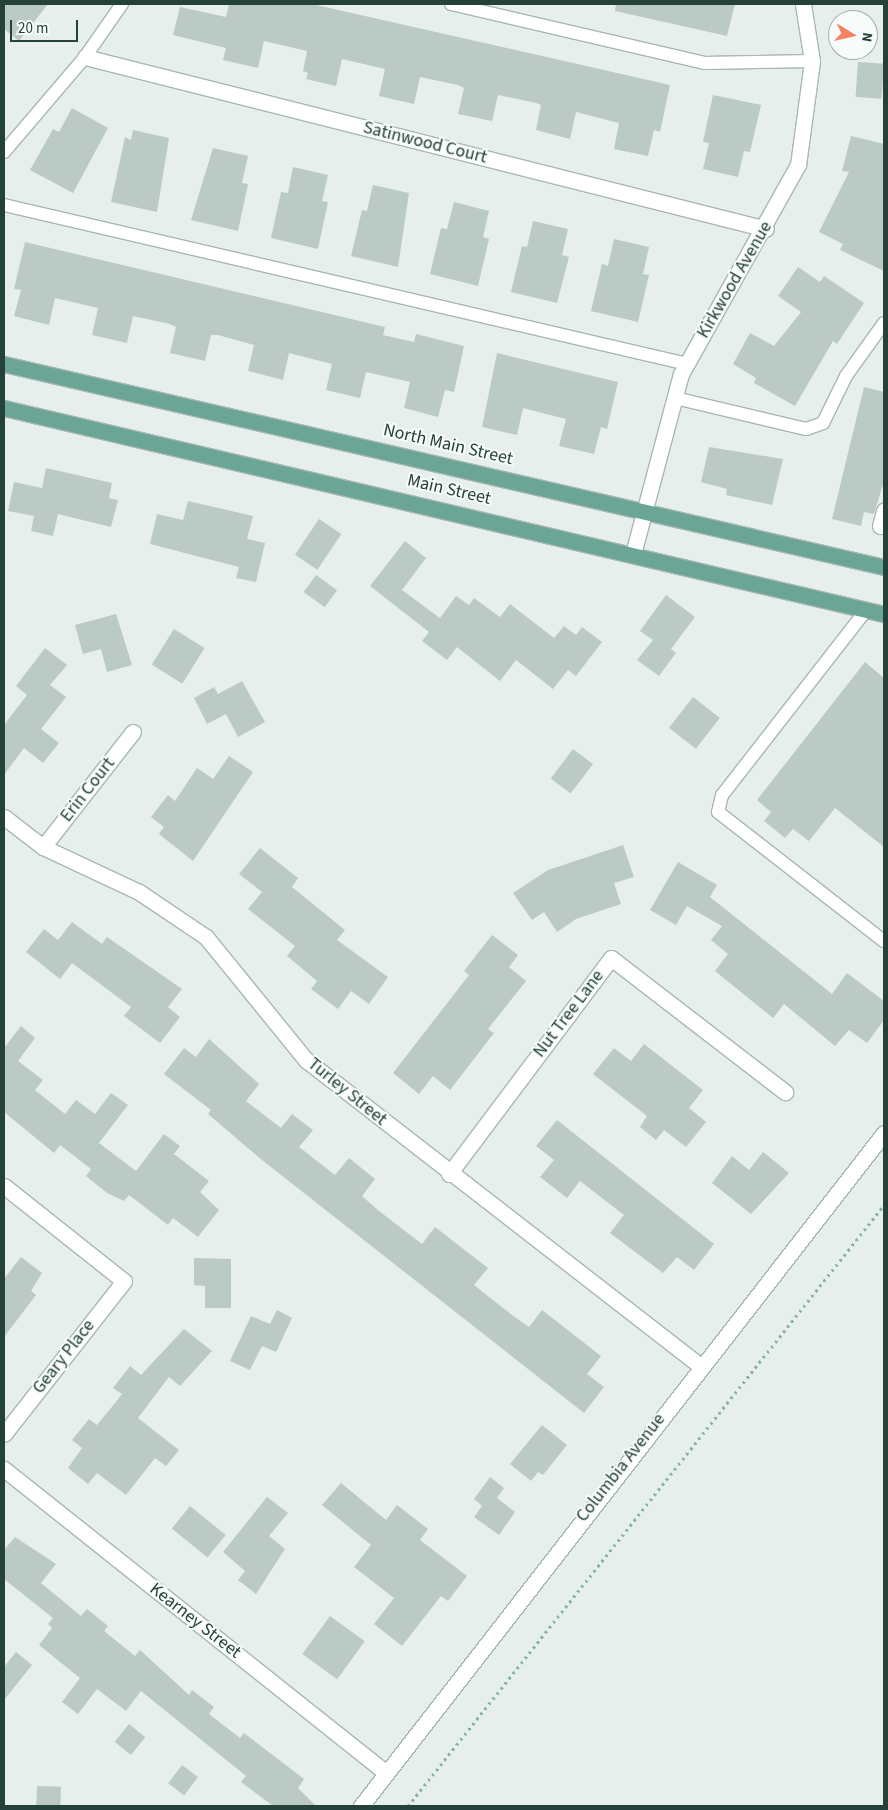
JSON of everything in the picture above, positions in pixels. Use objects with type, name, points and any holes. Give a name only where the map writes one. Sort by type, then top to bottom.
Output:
[{"type":"main road","name":"North Main Street","points":[[6,368],[644,509],[884,567]]},
{"type":"main road","name":"Main Street","points":[[4,408],[884,614]]},
{"type":"street","name":"Kirkwood Avenue","points":[[633,554],[675,398],[687,364],[766,229],[798,165],[812,62],[803,4]]},
{"type":"street","name":"Satinwood Court","points":[[84,57],[766,229]]},
{"type":"street","points":[[880,526],[884,510]]},
{"type":"street","name":"Erin Court","points":[[43,847],[133,732]]},
{"type":"street","name":"Turley Street","points":[[4,817],[43,847],[139,892],[206,938],[306,1060],[449,1174],[700,1366]]},
{"type":"street","name":"Nut Tree Lane","points":[[449,1174],[611,958],[785,1092]]},
{"type":"street","name":"Columbia Avenue","points":[[361,1806],[700,1366],[884,1133]]},
{"type":"street","name":"Geary Place","points":[[4,1186],[124,1281],[4,1434]]},
{"type":"street","name":"Kearney Street","points":[[4,1469],[386,1773]]},
{"type":"lane","points":[[4,152],[84,57],[122,4]]},
{"type":"lane","points":[[452,4],[704,63],[812,62]]},
{"type":"lane","points":[[4,205],[687,364]]},
{"type":"lane","points":[[675,398],[806,429],[823,423],[846,376],[884,323]]},
{"type":"lane","points":[[866,610],[722,795],[718,812],[884,942]]},
{"type":"path","points":[[408,1806],[884,1205]]},
{"type":"building","points":[[4,4],[48,4],[19,41],[4,29]]},
{"type":"building","points":[[229,4],[312,4],[670,85],[660,132],[654,130],[648,156],[614,149],[619,123],[576,112],[570,139],[536,130],[541,105],[536,103],[498,95],[492,121],[458,114],[464,88],[458,85],[420,77],[414,104],[379,96],[385,69],[342,59],[336,86],[306,79],[308,73],[303,71],[307,51],[264,41],[258,68],[223,60],[226,48],[173,35],[180,7],[226,17]]},
{"type":"building","points":[[616,4],[735,4],[727,36],[615,11]]},
{"type":"building","points":[[858,62],[884,64],[881,99],[856,97]]},
{"type":"building","points":[[713,95],[761,105],[750,152],[744,151],[738,177],[703,169],[709,143],[703,142]]},
{"type":"building","points":[[72,108],[108,128],[73,193],[30,170],[53,129],[59,132]]},
{"type":"building","points":[[133,130],[169,138],[157,212],[111,202],[125,137],[131,140]]},
{"type":"building","points":[[851,136],[884,144],[884,271],[840,250],[843,244],[819,232],[849,172],[842,171]]},
{"type":"building","points":[[213,148],[248,156],[242,183],[248,184],[238,231],[191,220]]},
{"type":"building","points":[[293,167],[328,175],[322,201],[328,202],[318,249],[271,238],[281,192],[288,193]]},
{"type":"building","points":[[373,185],[409,193],[398,267],[351,256],[362,210],[367,211]]},
{"type":"building","points":[[454,202],[489,211],[483,237],[489,239],[478,286],[430,274],[441,228],[447,229]]},
{"type":"building","points":[[533,221],[568,229],[562,255],[569,257],[557,303],[511,292],[522,246],[527,247]]},
{"type":"building","points":[[614,239],[649,247],[643,274],[649,275],[638,322],[591,311],[602,264],[608,266]]},
{"type":"building","points":[[25,242],[385,327],[383,335],[414,342],[416,334],[464,346],[454,392],[445,390],[438,417],[404,408],[410,382],[366,372],[360,398],[326,390],[332,364],[289,353],[283,380],[248,371],[254,345],[218,335],[211,335],[205,361],[170,353],[176,327],[170,324],[133,316],[127,343],[92,335],[98,308],[55,298],[49,325],[14,316],[21,290],[14,289]]},
{"type":"building","points":[[798,267],[820,282],[824,276],[864,303],[837,344],[833,341],[795,406],[754,383],[756,378],[733,364],[750,333],[774,346],[801,312],[778,296]]},
{"type":"building","points":[[497,353],[618,382],[607,429],[601,427],[594,454],[559,446],[566,419],[523,408],[517,435],[482,427]]},
{"type":"building","points":[[864,387],[884,392],[884,481],[874,514],[864,512],[861,526],[832,519]]},
{"type":"building","points":[[709,447],[783,459],[772,505],[726,495],[727,489],[701,482]]},
{"type":"building","points":[[46,468],[112,483],[109,498],[118,500],[111,527],[58,514],[53,536],[31,531],[34,516],[8,511],[14,482],[42,488]]},
{"type":"building","points":[[188,501],[253,516],[247,539],[265,543],[256,582],[236,578],[239,567],[150,544],[157,514],[183,520]]},
{"type":"building","points":[[319,519],[341,534],[317,570],[295,555]]},
{"type":"building","points":[[405,541],[426,558],[402,590],[440,618],[456,596],[469,605],[474,598],[500,617],[510,604],[554,638],[564,626],[576,635],[582,627],[602,642],[576,676],[568,670],[553,689],[516,660],[500,681],[457,647],[447,660],[422,641],[429,632],[370,586]]},
{"type":"building","points":[[316,575],[337,590],[325,607],[304,592]]},
{"type":"building","points":[[666,595],[695,617],[671,649],[676,653],[659,676],[637,660],[653,640],[640,631]]},
{"type":"building","points":[[116,614],[132,665],[107,672],[101,649],[83,654],[75,625]]},
{"type":"building","points":[[174,629],[205,648],[182,684],[152,665]]},
{"type":"building","points":[[45,648],[67,665],[50,685],[66,697],[41,729],[59,743],[43,763],[24,748],[4,775],[4,725],[27,695],[16,686]]},
{"type":"building","points":[[865,662],[884,678],[884,847],[835,808],[809,841],[793,829],[785,838],[764,821],[771,812],[757,800]]},
{"type":"building","points":[[242,681],[265,722],[238,737],[226,714],[207,724],[194,698],[214,687],[218,694]]},
{"type":"building","points":[[693,697],[720,718],[696,749],[669,728]]},
{"type":"building","points":[[573,749],[593,764],[571,794],[551,779]]},
{"type":"building","points":[[229,756],[253,772],[193,861],[159,834],[164,827],[151,817],[168,795],[175,801],[197,768],[213,779]]},
{"type":"building","points":[[623,845],[634,877],[614,883],[621,904],[576,919],[557,932],[544,912],[532,920],[513,893],[548,870]]},
{"type":"building","points":[[260,848],[298,878],[292,887],[345,930],[337,940],[388,977],[369,1004],[351,991],[338,1009],[311,989],[317,981],[287,956],[295,946],[248,909],[262,892],[239,874]]},
{"type":"building","points":[[678,862],[717,885],[710,897],[832,994],[847,973],[884,1001],[884,1020],[867,1043],[849,1030],[835,1046],[784,1004],[773,1018],[715,971],[728,954],[711,940],[722,926],[687,906],[676,925],[650,910]]},
{"type":"building","points":[[72,922],[102,944],[107,937],[182,989],[168,1007],[180,1017],[160,1043],[124,1016],[131,1007],[72,963],[60,979],[26,952],[44,929],[58,940]]},
{"type":"building","points":[[492,935],[518,955],[509,967],[526,981],[488,1029],[494,1033],[450,1090],[433,1076],[419,1094],[393,1073],[469,975],[464,971]]},
{"type":"building","points":[[21,1026],[35,1038],[18,1061],[43,1080],[35,1090],[65,1114],[76,1100],[95,1114],[111,1093],[128,1105],[99,1143],[136,1171],[164,1134],[180,1146],[174,1154],[209,1181],[200,1192],[219,1210],[198,1237],[173,1218],[168,1225],[129,1195],[124,1201],[107,1193],[86,1176],[91,1169],[60,1145],[54,1153],[4,1112],[4,1048]]},
{"type":"building","points":[[209,1039],[259,1084],[246,1101],[281,1128],[292,1114],[313,1130],[299,1147],[335,1175],[349,1158],[375,1179],[362,1196],[379,1211],[422,1244],[435,1227],[488,1268],[474,1285],[512,1315],[529,1327],[542,1310],[601,1356],[587,1374],[604,1387],[584,1413],[262,1160],[208,1114],[211,1110],[164,1074],[184,1048],[196,1057]]},
{"type":"building","points":[[644,1044],[703,1090],[689,1108],[706,1122],[686,1147],[664,1130],[656,1140],[640,1127],[647,1116],[593,1074],[614,1048],[631,1061]]},
{"type":"building","points":[[557,1120],[714,1244],[694,1270],[677,1257],[663,1273],[610,1233],[624,1215],[580,1181],[567,1198],[540,1177],[554,1160],[536,1146]]},
{"type":"building","points":[[763,1152],[789,1173],[751,1214],[712,1183],[732,1156],[749,1170]]},
{"type":"building","points":[[21,1257],[42,1273],[31,1291],[36,1295],[4,1337],[4,1279]]},
{"type":"building","points":[[194,1258],[231,1259],[231,1308],[205,1308],[205,1286],[194,1285]]},
{"type":"building","points":[[277,1310],[292,1318],[276,1352],[262,1346],[250,1370],[230,1361],[251,1316],[270,1324]]},
{"type":"building","points":[[184,1329],[212,1351],[180,1386],[169,1377],[138,1418],[179,1450],[166,1466],[155,1458],[126,1495],[97,1473],[88,1484],[68,1468],[82,1448],[72,1440],[89,1419],[97,1425],[122,1394],[113,1388],[130,1366],[141,1375]]},
{"type":"building","points":[[542,1425],[567,1445],[543,1475],[538,1472],[531,1481],[510,1464]]},
{"type":"building","points":[[490,1477],[504,1488],[497,1498],[515,1512],[499,1535],[474,1517],[482,1506],[474,1499]]},
{"type":"building","points":[[341,1483],[386,1520],[397,1505],[428,1529],[420,1540],[467,1576],[448,1601],[441,1596],[402,1646],[374,1624],[394,1598],[354,1567],[371,1545],[322,1505]]},
{"type":"building","points":[[267,1497],[288,1513],[269,1536],[285,1549],[256,1594],[238,1580],[245,1571],[223,1552]]},
{"type":"building","points":[[190,1506],[226,1535],[207,1557],[172,1529]]},
{"type":"building","points":[[15,1537],[56,1564],[41,1583],[81,1616],[87,1609],[108,1626],[104,1631],[135,1656],[140,1650],[189,1695],[192,1690],[214,1707],[209,1714],[240,1738],[244,1733],[304,1779],[298,1788],[316,1806],[273,1806],[241,1782],[246,1776],[141,1691],[126,1711],[97,1689],[78,1714],[62,1702],[80,1678],[39,1645],[52,1628],[48,1624],[53,1618],[4,1579],[4,1550]]},
{"type":"building","points":[[330,1616],[365,1641],[337,1679],[302,1654]]},
{"type":"building","points":[[16,1652],[32,1665],[4,1700],[4,1667]]},
{"type":"building","points":[[129,1724],[145,1737],[131,1755],[115,1742]]},
{"type":"building","points":[[182,1765],[198,1777],[184,1795],[168,1783]]},
{"type":"building","points":[[37,1786],[61,1787],[60,1806],[36,1806]]}]
